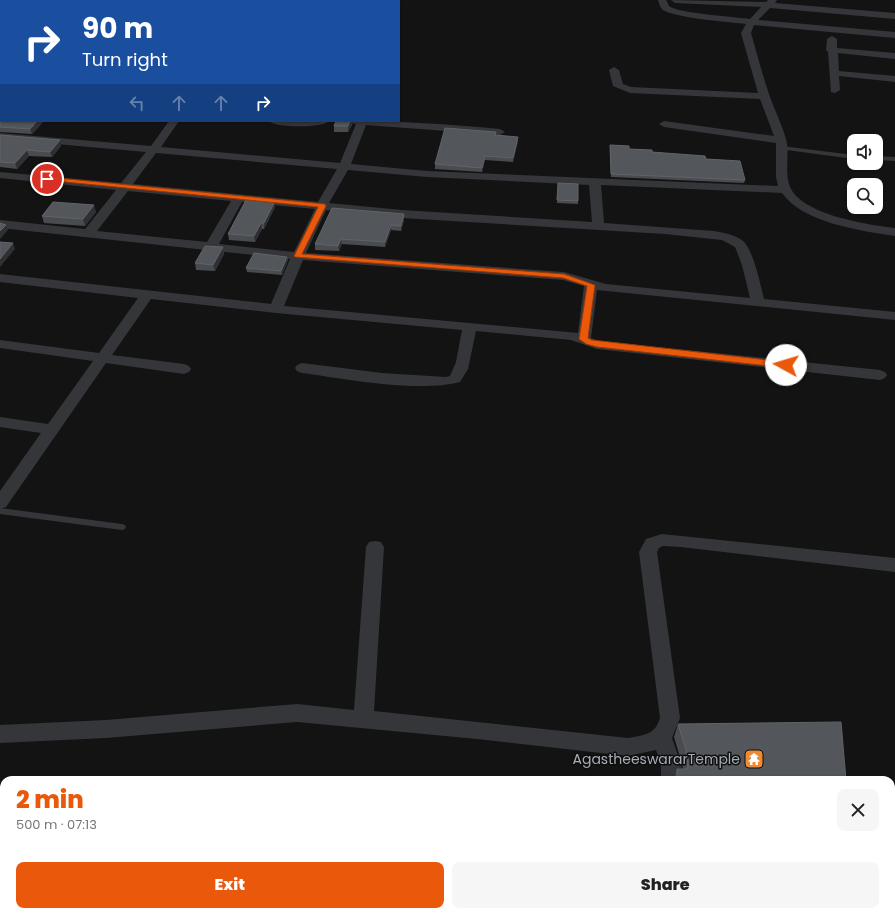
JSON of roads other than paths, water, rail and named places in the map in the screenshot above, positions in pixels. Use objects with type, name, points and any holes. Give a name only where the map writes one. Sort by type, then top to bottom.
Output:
[{"type":"street","points":[[662,0],[665,7],[680,13],[752,22],[895,35]]},
{"type":"street","points":[[675,0],[770,3],[895,16]]},
{"type":"street","points":[[770,3],[747,28],[746,33],[781,144],[782,179],[785,190],[797,205],[814,213],[866,228],[895,232]]},
{"type":"street","points":[[832,30],[831,50],[835,90]]},
{"type":"street","points":[[831,50],[895,56]]},
{"type":"street","points":[[614,70],[618,86],[630,90],[765,96]]},
{"type":"street","points":[[834,73],[895,79]]},
{"type":"street","points":[[89,233],[173,122]]},
{"type":"street","points":[[285,122],[310,122]]},
{"type":"street","points":[[276,309],[298,256],[322,206],[344,168],[357,122]]},
{"type":"street","points":[[372,122],[500,132]]},
{"type":"street","points":[[664,124],[781,144]]},
{"type":"street","points":[[0,136],[154,149],[344,168],[427,174],[785,190]]},
{"type":"street","points":[[0,175],[126,186],[402,214],[714,235],[734,241],[740,245],[748,265],[758,302]]},
{"type":"street","points":[[595,182],[598,226]]},
{"type":"street","points":[[210,247],[239,197]]},
{"type":"street","points":[[0,224],[298,256],[564,276],[591,285],[895,316]]},
{"type":"street","points":[[0,278],[276,309],[560,334],[584,339],[597,345],[880,375]]},
{"type":"street","points":[[584,339],[591,285]]},
{"type":"street","points":[[0,503],[50,430],[104,358],[147,295]]},
{"type":"street","points":[[302,368],[423,381],[449,382],[455,379],[460,372],[470,326]]},
{"type":"street","points":[[0,344],[184,369]]},
{"type":"street","points":[[0,422],[50,430]]},
{"type":"street","points":[[0,734],[106,729],[297,713],[363,718],[628,747],[647,744],[662,738],[668,728],[670,718],[648,552],[652,544],[662,540],[681,541],[895,565]]},
{"type":"street","points":[[363,718],[375,547]]},
{"type":"street","points":[[662,738],[671,764],[672,776]]},
{"type":"lane","points":[[781,144],[847,157]]},
{"type":"lane","points":[[883,158],[895,159]]},
{"type":"lane","points":[[0,511],[122,527]]},
{"type":"place","name":"AgastheeswararTemple","points":[[754,759]]}]
